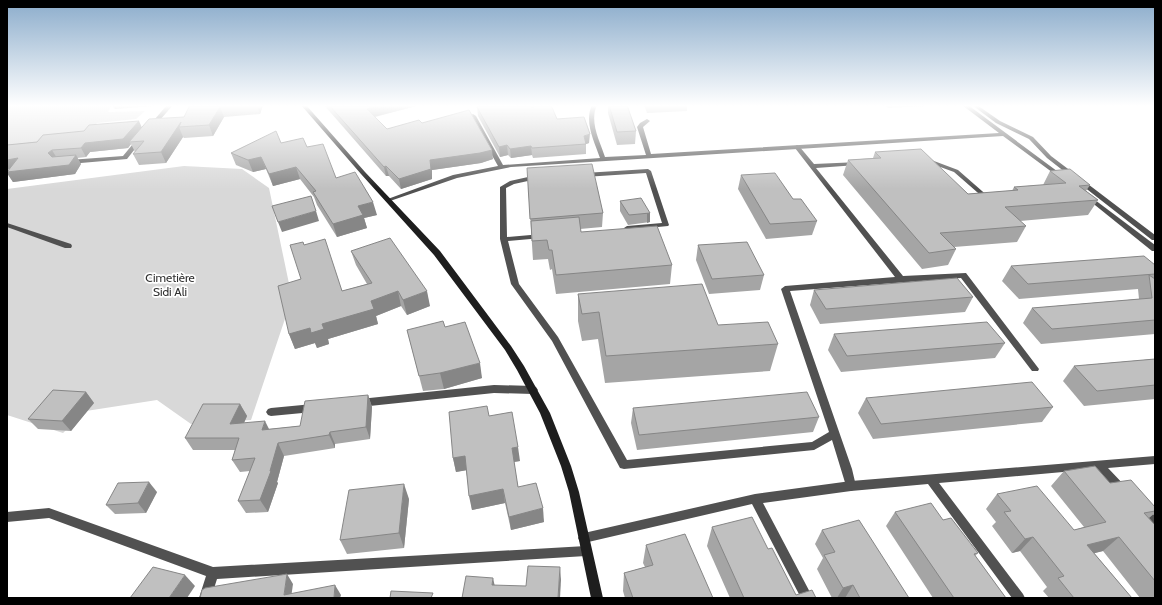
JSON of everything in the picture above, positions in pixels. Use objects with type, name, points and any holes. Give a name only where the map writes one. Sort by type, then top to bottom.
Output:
[{"type":"main road","points":[[330,133],[437,253],[508,348],[533,390],[556,439],[566,466],[574,492],[597,598]]},
{"type":"street","points":[[66,162],[125,158],[146,133]]},
{"type":"street","points":[[483,133],[501,166]]},
{"type":"street","points":[[595,133],[603,159]]},
{"type":"street","points":[[642,133],[649,156]]},
{"type":"street","points":[[1021,133],[1029,137],[1049,157],[1155,238]]},
{"type":"street","points":[[1004,134],[1065,180]]},
{"type":"street","points":[[388,200],[456,176],[501,166],[1004,134],[1020,139],[1029,137]]},
{"type":"street","points":[[797,147],[901,279]]},
{"type":"street","points":[[920,158],[939,164],[956,172],[988,198]]},
{"type":"street","points":[[812,166],[866,162]]},
{"type":"street","points":[[577,175],[648,171],[666,225],[620,229]]},
{"type":"street","points":[[545,177],[518,180],[503,187],[504,239],[515,284],[555,339],[624,465],[814,446],[835,434]]},
{"type":"street","points":[[1084,194],[1155,249]]},
{"type":"street","points":[[7,225],[68,246]]},
{"type":"street","points":[[504,239],[551,235]]},
{"type":"street","points":[[851,486],[786,289],[963,275],[1035,369]]},
{"type":"street","points":[[348,404],[494,389],[533,390]]},
{"type":"street","points":[[271,412],[325,407]]},
{"type":"street","points":[[584,538],[755,499],[851,486],[1155,460]]},
{"type":"street","points":[[1098,465],[1155,524]]},
{"type":"street","points":[[931,480],[1019,598]]},
{"type":"street","points":[[755,499],[807,598]]},
{"type":"street","points":[[7,517],[50,513],[213,573],[586,551]]},
{"type":"street","points":[[205,598],[213,573]]},
{"type":"green space","points":[[7,133],[89,133],[86,137],[7,153]]},
{"type":"green space","name":"Cimetière Sidi Ali","points":[[184,166],[242,169],[269,188],[292,298],[251,420],[191,424],[157,400],[86,411],[63,433],[7,415],[7,189]]},
{"type":"building","points":[[61,133],[128,133],[123,139],[85,143],[81,148],[52,150],[48,153],[52,157],[76,155],[69,165],[7,172],[18,158],[7,160],[7,145],[37,142],[43,135]]},
{"type":"building","points":[[137,133],[174,133],[161,152],[133,154],[144,141],[129,142]]},
{"type":"building","points":[[271,133],[277,133],[281,143],[303,138],[307,147],[323,144],[336,178],[355,172],[373,202],[358,206],[363,215],[333,224],[313,192],[316,191],[296,167],[269,174],[261,157],[248,160],[231,153]]},
{"type":"building","points":[[354,133],[482,133],[492,150],[430,160],[431,169],[399,179],[386,166],[384,167]]},
{"type":"building","points":[[491,133],[590,134],[584,136],[586,144],[532,148],[531,146],[510,149],[507,145],[499,147]]},
{"type":"building","points":[[921,149],[968,194],[1018,190],[1014,187],[1066,183],[1050,171],[1070,169],[1090,185],[1079,186],[1098,200],[1005,207],[1026,226],[940,233],[956,249],[929,253],[848,160],[881,158],[875,152]]},
{"type":"building","points":[[592,164],[603,213],[530,219],[527,168]]},
{"type":"building","points":[[775,173],[793,199],[801,199],[817,221],[770,224],[741,175]]},
{"type":"building","points":[[311,196],[316,211],[278,222],[272,206]]},
{"type":"building","points":[[641,198],[650,213],[629,215],[620,201]]},
{"type":"building","points":[[579,217],[581,232],[657,226],[672,265],[556,275],[552,250],[549,250],[547,240],[532,241],[531,221]]},
{"type":"building","points":[[390,238],[427,291],[403,300],[398,291],[371,301],[374,309],[322,324],[324,329],[311,333],[310,328],[289,334],[278,286],[301,279],[290,245],[303,242],[304,245],[325,239],[342,291],[372,283],[351,251]]},
{"type":"building","points":[[747,242],[764,275],[712,279],[698,245]]},
{"type":"building","points":[[1144,256],[1155,265],[1155,274],[1028,284],[1011,266]]},
{"type":"building","points":[[1149,275],[1155,279],[1155,320],[1052,329],[1032,308],[1152,298]]},
{"type":"building","points":[[957,278],[973,297],[826,309],[814,290]]},
{"type":"building","points":[[702,284],[718,325],[768,322],[778,344],[606,356],[599,312],[582,314],[578,294]]},
{"type":"building","points":[[443,321],[445,327],[465,322],[480,363],[440,373],[419,376],[407,330]]},
{"type":"building","points":[[987,322],[1005,343],[847,356],[834,334]]},
{"type":"building","points":[[1155,359],[1155,385],[1097,391],[1074,366]]},
{"type":"building","points":[[1032,382],[1053,407],[881,424],[866,398]]},
{"type":"building","points":[[53,390],[86,392],[62,421],[28,419]]},
{"type":"building","points":[[807,392],[819,417],[639,435],[633,408]]},
{"type":"building","points":[[368,395],[366,427],[330,432],[329,435],[278,443],[271,471],[260,500],[238,501],[255,458],[232,460],[239,438],[185,438],[203,404],[240,404],[230,424],[265,421],[262,430],[300,426],[305,401]]},
{"type":"building","points":[[487,406],[489,416],[512,412],[518,447],[512,448],[518,487],[536,483],[543,508],[509,517],[503,489],[469,496],[465,456],[453,458],[449,412]]},
{"type":"building","points":[[1095,466],[1110,483],[1131,480],[1155,507],[1155,511],[1144,513],[1155,525],[1155,581],[1119,537],[1087,545],[1132,598],[1074,598],[1058,578],[1064,576],[1033,537],[1025,539],[1004,512],[1011,511],[997,494],[1037,486],[1074,530],[1106,522],[1064,471]]},
{"type":"building","points":[[149,482],[138,503],[106,505],[118,483]]},
{"type":"building","points":[[404,484],[399,533],[340,540],[349,490]]},
{"type":"building","points":[[931,503],[943,520],[951,518],[978,553],[974,554],[1006,598],[954,598],[895,512]]},
{"type":"building","points":[[752,517],[768,549],[772,548],[796,595],[812,590],[816,598],[744,598],[712,527]]},
{"type":"building","points":[[859,520],[909,598],[860,598],[853,585],[843,588],[824,555],[835,552],[822,530]]},
{"type":"building","points":[[685,534],[713,598],[633,598],[624,573],[653,565],[646,545]]},
{"type":"building","points":[[528,566],[560,567],[558,598],[462,598],[466,576],[493,578],[492,585],[526,586]]},
{"type":"building","points":[[153,567],[185,575],[169,598],[130,598]]},
{"type":"building","points":[[287,574],[284,595],[335,585],[334,598],[200,598],[202,590],[205,588]]},
{"type":"building","points":[[391,591],[433,593],[431,598],[390,598]]}]
